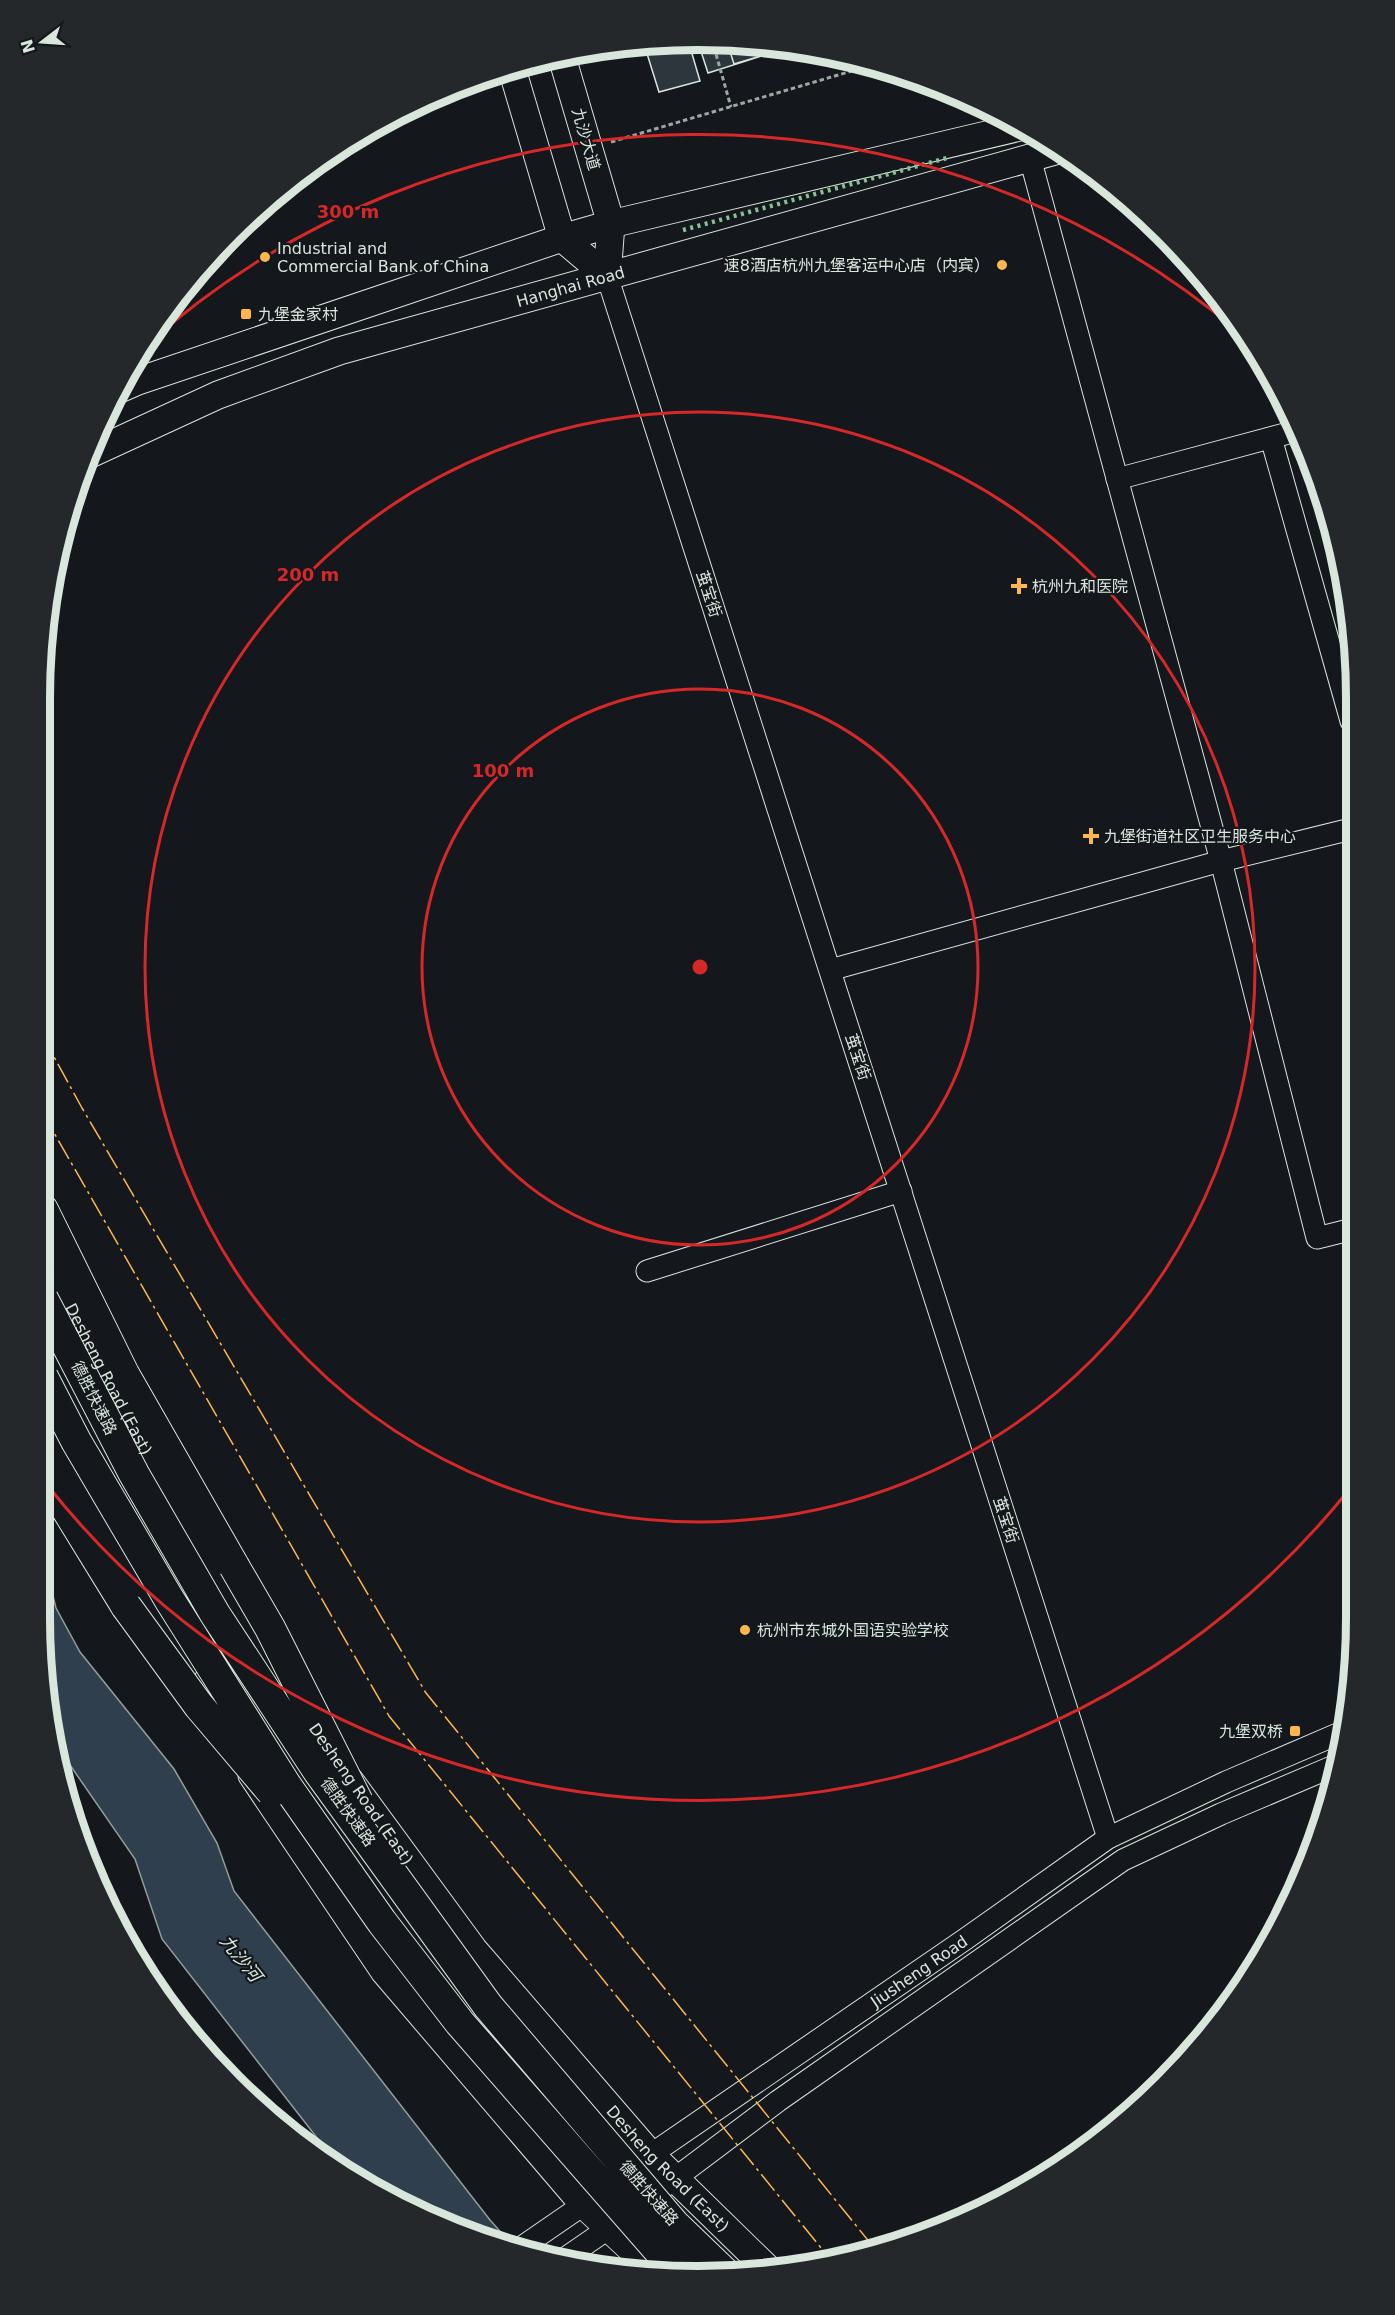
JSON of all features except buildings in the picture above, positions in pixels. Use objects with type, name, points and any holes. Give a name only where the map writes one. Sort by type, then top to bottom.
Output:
[{"type":"highway","points":[[50,1224],[124,1374],[270,1628],[399,1882]]},
{"type":"highway","name":"德胜快速路","points":[[50,1312],[134,1474],[215,1614],[318,1771],[488,2006],[674,2224],[717,2265]]},
{"type":"highway","name":"德胜快速路","points":[[50,1391],[76,1441],[169,1599],[286,1785],[382,1922],[460,2023],[673,2265]]},
{"type":"highway","points":[[50,1476],[67,1510],[126,1606],[199,1706],[382,1922]]},
{"type":"main road","name":"九沙大道","points":[[564,64],[611,224]]},
{"type":"main road","points":[[514,77],[562,238],[607,276]]},
{"type":"main road","points":[[134,377],[611,224],[1010,129]]},
{"type":"main road","name":"Hanghai Road","points":[[99,450],[218,395],[339,351],[1048,153]]},
{"type":"main road","points":[[607,276],[611,224]]},
{"type":"main road","name":"Desheng Road (East)","points":[[50,1265],[105,1375],[241,1617],[354,1788],[474,1950],[650,2154],[761,2262]]},
{"type":"main road","points":[[50,1440],[169,1641],[263,1792],[384,1971],[584,2205],[647,2263]]},
{"type":"street","points":[[1030,158],[1221,861],[1317,1238],[1346,1231]]},
{"type":"street","name":"茧宝街","points":[[607,276],[1108,1838]]},
{"type":"street","points":[[1117,479],[1289,433]]},
{"type":"street","points":[[1271,438],[1346,703]]},
{"type":"street","points":[[830,970],[1221,861],[1346,830]]},
{"type":"street","points":[[647,1271],[901,1191]]},
{"type":"street","name":"Jiusheng Road","points":[[528,2242],[584,2205],[650,2154],[964,1940],[1108,1838],[1226,1782],[1334,1735]]},
{"type":"street","name":"Jiusheng Road","points":[[572,2253],[778,2101],[1123,1860],[1221,1814],[1327,1769]]},
{"type":"path","points":[[715,50],[731,107]]},
{"type":"path","points":[[589,148],[858,70]]},
{"type":"water","name":"九沙河","points":[[50,1584],[56,1608],[80,1652],[174,1769],[217,1843],[234,1891],[504,2235],[411,2199],[373,2179],[324,2147],[162,1939],[135,1859],[66,1760],[62,1744],[55,1702],[51,1660]]},
{"type":"hedge","points":[[683,230],[947,158]]},
{"type":"power","points":[[50,1050],[82,1108],[426,1693],[869,2242]]},
{"type":"power","points":[[50,1126],[389,1716],[825,2253]]},
{"type":"place","name":"Industrial and Commercial Bank of China","points":[[265,257]]},
{"type":"place","name":"速8酒店杭州九堡客运中心店（内宾）","points":[[1002,265]]},
{"type":"place","name":"九堡金家村","points":[[246,314]]},
{"type":"place","name":"杭州九和医院","points":[[1019,586]]},
{"type":"place","name":"九堡街道社区卫生服务中心","points":[[1091,836]]},
{"type":"place","name":"杭州市东城外国语实验学校","points":[[745,1630]]},
{"type":"place","name":"九堡双桥","points":[[1295,1731]]}]
